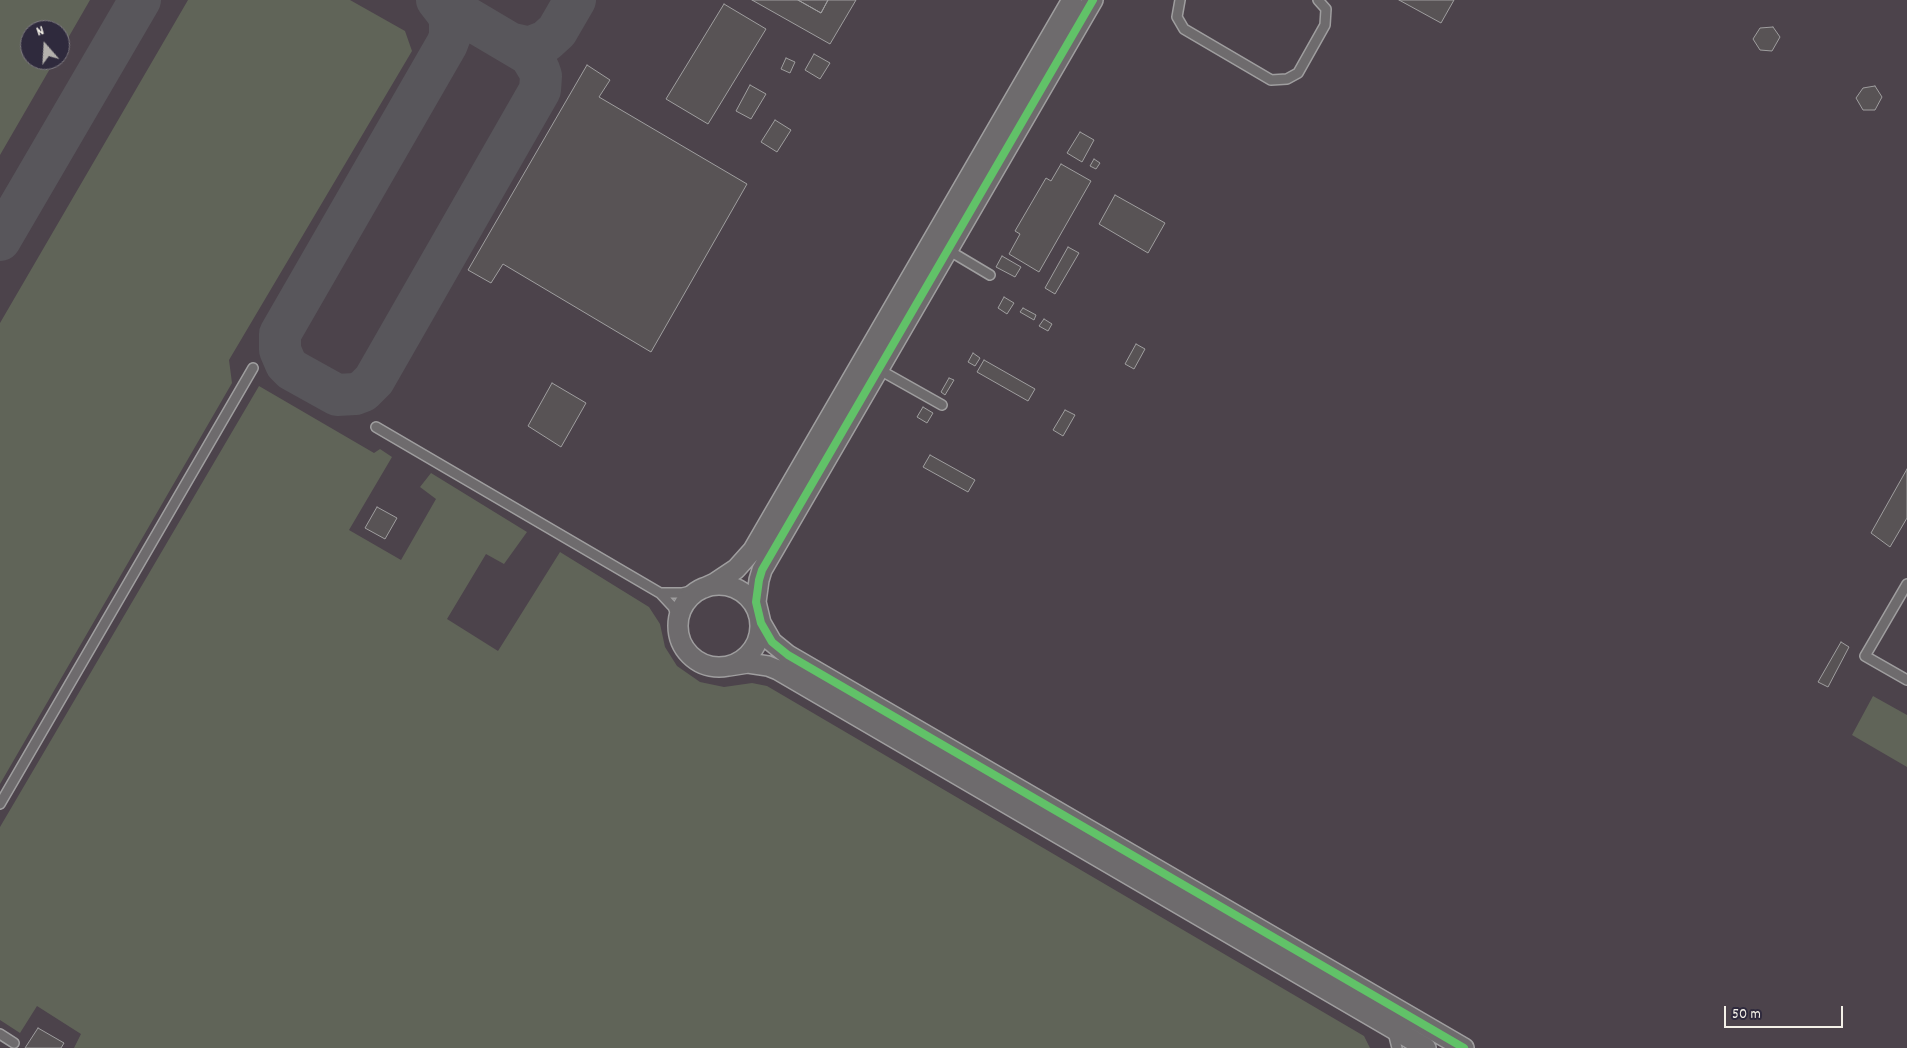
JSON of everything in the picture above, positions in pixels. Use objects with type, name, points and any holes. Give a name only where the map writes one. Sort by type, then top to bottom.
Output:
[{"type":"street","points":[[728,666],[739,661],[754,646],[759,630],[756,591],[762,570],[871,365],[1072,0]]},
{"type":"street","points":[[1094,0],[948,250],[871,365],[753,550],[736,569],[715,583],[694,593],[687,600],[680,615],[678,630],[680,640],[692,656],[709,666],[748,663],[768,666],[778,670],[1426,1048]]},
{"type":"street","points":[[704,588],[715,585],[726,586],[746,595],[753,603],[766,633],[779,649],[788,655],[1464,1048]]},
{"type":"street","points":[[1318,985],[1325,986],[1330,982],[1332,974],[1327,968]]},
{"type":"street","points":[[1338,997],[1334,991],[1335,984],[1340,979],[1348,980]]},
{"type":"lane","points":[[1180,0],[1177,17],[1184,29],[1271,80],[1287,79],[1298,73],[1325,25],[1326,9],[1318,0]]},
{"type":"lane","points":[[948,250],[990,274]]},
{"type":"lane","points":[[871,365],[942,405]]},
{"type":"lane","points":[[0,804],[253,368]]},
{"type":"lane","points":[[376,426],[660,593],[673,607],[678,630]]},
{"type":"lane","points":[[1907,584],[1866,656],[1907,680]]},
{"type":"lane","points":[[660,593],[682,593],[704,588]]},
{"type":"lane","points":[[1384,1024],[1393,1033],[1397,1048]]},
{"type":"lane","points":[[0,1034],[14,1043]]},
{"type":"lane","points":[[1412,1048],[1426,1048]]},
{"type":"shaded area","points":[[0,0],[1907,0],[1907,1048],[0,1048]]},
{"type":"shaded area","points":[[0,0],[90,0],[70,35],[70,20],[20,20],[20,70],[49,70],[0,155]]},
{"type":"shaded area","points":[[188,0],[350,0],[405,31],[412,51],[229,360],[232,383],[0,784],[0,323]]},
{"type":"shaded area","points":[[259,386],[374,453],[380,449],[392,457],[349,530],[401,560],[436,499],[420,487],[431,473],[527,532],[504,564],[486,554],[447,619],[498,651],[560,552],[649,607],[660,624],[665,647],[677,666],[700,682],[724,687],[752,683],[767,686],[1364,1036],[1370,1048],[74,1048],[81,1034],[37,1006],[20,1033],[0,1020],[0,827]]},
{"type":"shaded area","points":[[1873,696],[1907,715],[1907,767],[1852,735]]},
{"type":"building","points":[[752,0],[798,0],[821,13],[828,0],[856,0],[830,44]]},
{"type":"building","points":[[798,0],[828,0],[821,13]]},
{"type":"building","points":[[1399,0],[1454,0],[1441,23]]},
{"type":"building","points":[[724,4],[766,29],[708,124],[666,99]]},
{"type":"building","points":[[1773,27],[1780,37],[1772,51],[1760,50],[1753,39],[1760,28]]},
{"type":"building","points":[[814,54],[830,63],[820,79],[805,70]]},
{"type":"building","points":[[786,58],[795,62],[790,73],[781,69]]},
{"type":"building","points":[[587,65],[610,80],[599,97],[747,184],[651,352],[503,264],[491,283],[468,270]]},
{"type":"building","points":[[750,85],[766,94],[751,119],[736,111]]},
{"type":"building","points":[[1875,86],[1882,97],[1875,110],[1863,110],[1856,98],[1863,88]]},
{"type":"building","points":[[775,120],[791,130],[777,152],[761,142]]},
{"type":"building","points":[[1080,132],[1094,140],[1082,162],[1067,153]]},
{"type":"building","points":[[1094,159],[1100,163],[1096,169],[1090,166]]},
{"type":"building","points":[[1061,164],[1091,181],[1039,272],[1009,254],[1020,234],[1015,231],[1046,178],[1051,181]]},
{"type":"building","points":[[1115,195],[1165,223],[1148,253],[1099,224]]},
{"type":"building","points":[[1068,247],[1079,253],[1055,294],[1045,288]]},
{"type":"building","points":[[1002,256],[1021,267],[1015,277],[996,267]]},
{"type":"building","points":[[1004,297],[1014,303],[1007,314],[998,308]]},
{"type":"building","points":[[1023,308],[1036,315],[1034,320],[1020,312]]},
{"type":"building","points":[[1044,319],[1052,324],[1048,331],[1039,326]]},
{"type":"building","points":[[1136,344],[1145,349],[1134,369],[1125,364]]},
{"type":"building","points":[[973,353],[980,358],[975,366],[968,362]]},
{"type":"building","points":[[984,360],[1035,389],[1028,401],[977,372]]},
{"type":"building","points":[[949,378],[954,380],[945,395],[941,392]]},
{"type":"building","points":[[552,383],[586,403],[561,447],[528,426]]},
{"type":"building","points":[[923,407],[933,413],[927,423],[917,417]]},
{"type":"building","points":[[1065,410],[1075,415],[1063,436],[1053,430]]},
{"type":"building","points":[[930,455],[975,480],[968,492],[923,467]]},
{"type":"building","points":[[1907,469],[1907,518],[1890,547],[1871,533]]},
{"type":"building","points":[[377,507],[397,518],[385,539],[365,528]]},
{"type":"building","points":[[1841,642],[1849,647],[1828,687],[1818,682]]},
{"type":"building","points":[[38,1028],[64,1043],[61,1048],[25,1048]]},
{"type":"taxiway","points":[[0,240],[140,0]]},
{"type":"taxiway","points":[[437,0],[530,55],[541,76],[540,90],[374,380],[363,391],[355,394],[337,395],[292,370],[286,364],[280,350],[280,334],[447,44],[450,36],[450,21],[447,13],[437,0]]},
{"type":"taxiway","points":[[513,44],[526,47],[546,41],[557,31],[575,0]]},
{"type":"cycle path","points":[[1093,0],[762,570],[756,602],[761,623],[772,642],[788,655],[1464,1048]]}]
